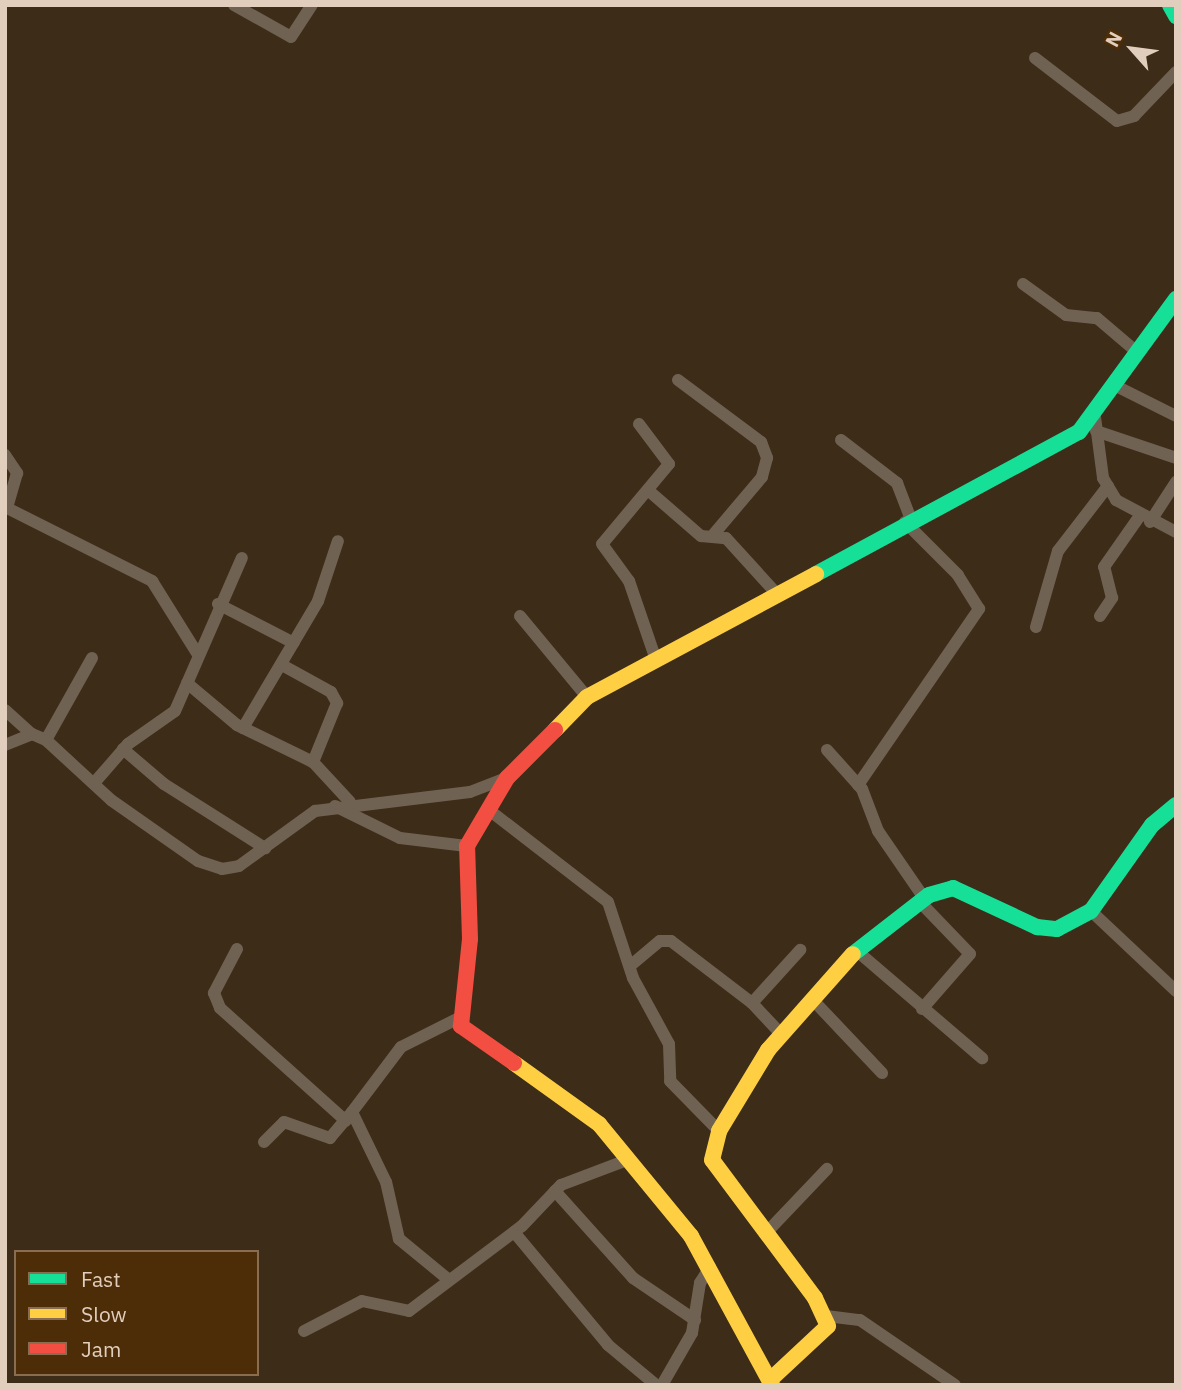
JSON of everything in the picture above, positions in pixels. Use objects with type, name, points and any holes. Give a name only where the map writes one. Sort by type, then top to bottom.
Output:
[{"type":"street","points":[[234,5],[291,37],[312,5]]},
{"type":"street","points":[[1170,5],[1176,16]]},
{"type":"street","points":[[1035,58],[1117,121],[1134,116],[1176,72]]},
{"type":"street","points":[[1023,284],[1066,315],[1097,318],[1137,352]]},
{"type":"street","points":[[459,1018],[470,939],[467,846],[507,778],[587,697],[908,520],[973,493],[1095,424],[1137,352],[1176,299]]},
{"type":"street","points":[[678,380],[761,442],[767,458],[762,477],[713,535]]},
{"type":"street","points":[[1116,386],[1176,416]]},
{"type":"street","points":[[639,424],[668,456],[666,471],[601,544],[629,581],[656,660]]},
{"type":"street","points":[[1095,424],[1176,458]]},
{"type":"street","points":[[1095,424],[1108,486],[1144,520],[1176,532]]},
{"type":"street","points":[[841,440],[897,483],[908,520],[958,575],[979,609],[858,785]]},
{"type":"street","points":[[5,455],[17,472],[6,507],[152,581],[197,653]]},
{"type":"street","points":[[1100,616],[1112,598],[1104,567],[1176,482]]},
{"type":"street","points":[[1036,627],[1058,551],[1108,486]]},
{"type":"street","points":[[649,491],[701,536],[726,538],[776,593]]},
{"type":"street","points":[[243,729],[295,643],[338,541]]},
{"type":"street","points":[[95,782],[123,749],[175,711],[218,604],[242,558]]},
{"type":"street","points":[[218,604],[295,643]]},
{"type":"street","points":[[520,616],[587,697]]},
{"type":"street","points":[[46,740],[92,658]]},
{"type":"street","points":[[282,665],[331,692],[337,703],[313,762]]},
{"type":"street","points":[[187,683],[243,729],[313,762],[349,803]]},
{"type":"street","points":[[5,710],[32,734],[46,740],[95,782],[198,861],[222,869],[239,866],[315,811],[349,803],[470,792],[507,778]]},
{"type":"street","points":[[5,745],[32,734]]},
{"type":"street","points":[[123,749],[164,784],[265,848]]},
{"type":"street","points":[[827,750],[858,785],[878,831],[922,900],[970,954],[922,1009]]},
{"type":"street","points":[[335,806],[400,838],[467,846]]},
{"type":"street","points":[[459,1018],[492,1051],[578,1103],[627,1160],[710,1267],[771,1382],[825,1334],[826,1315],[712,1160],[719,1131],[781,1034],[857,951],[922,900],[953,888],[1037,927],[1057,929],[1091,911],[1152,825],[1176,806]]},
{"type":"street","points":[[488,810],[608,902],[630,966],[669,1044],[670,1081],[719,1131]]},
{"type":"street","points":[[1091,911],[1176,991]]},
{"type":"street","points":[[630,966],[665,940],[752,1003],[781,1034]]},
{"type":"street","points":[[237,949],[214,993],[220,1009],[349,1116],[386,1182],[400,1239],[449,1280]]},
{"type":"street","points":[[752,1003],[800,950]]},
{"type":"street","points":[[857,951],[982,1058]]},
{"type":"street","points":[[812,999],[883,1073]]},
{"type":"street","points":[[264,1142],[284,1122],[330,1138],[401,1046],[459,1018]]},
{"type":"street","points":[[304,1331],[362,1301],[409,1311],[514,1232],[555,1191],[575,1176],[627,1160]]},
{"type":"street","points":[[765,1234],[827,1169]]},
{"type":"street","points":[[555,1191],[633,1278],[695,1320]]},
{"type":"street","points":[[514,1232],[608,1345],[659,1385],[695,1320],[700,1283],[710,1267]]},
{"type":"street","points":[[826,1315],[860,1320],[955,1385]]},
{"type":"traffic: fast","points":[[1170,5],[1176,16]]},
{"type":"traffic: fast","points":[[816,574],[1079,432],[1176,299]]},
{"type":"traffic: fast","points":[[853,954],[929,895],[953,888],[1037,927],[1057,929],[1091,911],[1152,825],[1176,805]]},
{"type":"traffic: slow","points":[[555,730],[587,697],[816,574]]},
{"type":"traffic: slow","points":[[770,1380],[828,1326],[815,1298],[712,1160],[719,1131],[768,1050],[853,954]]},
{"type":"traffic: slow","points":[[514,1063],[599,1124],[691,1236],[772,1385]]},
{"type":"traffic: jam","points":[[514,1063],[461,1026],[470,939],[467,846],[507,778],[555,730]]}]
